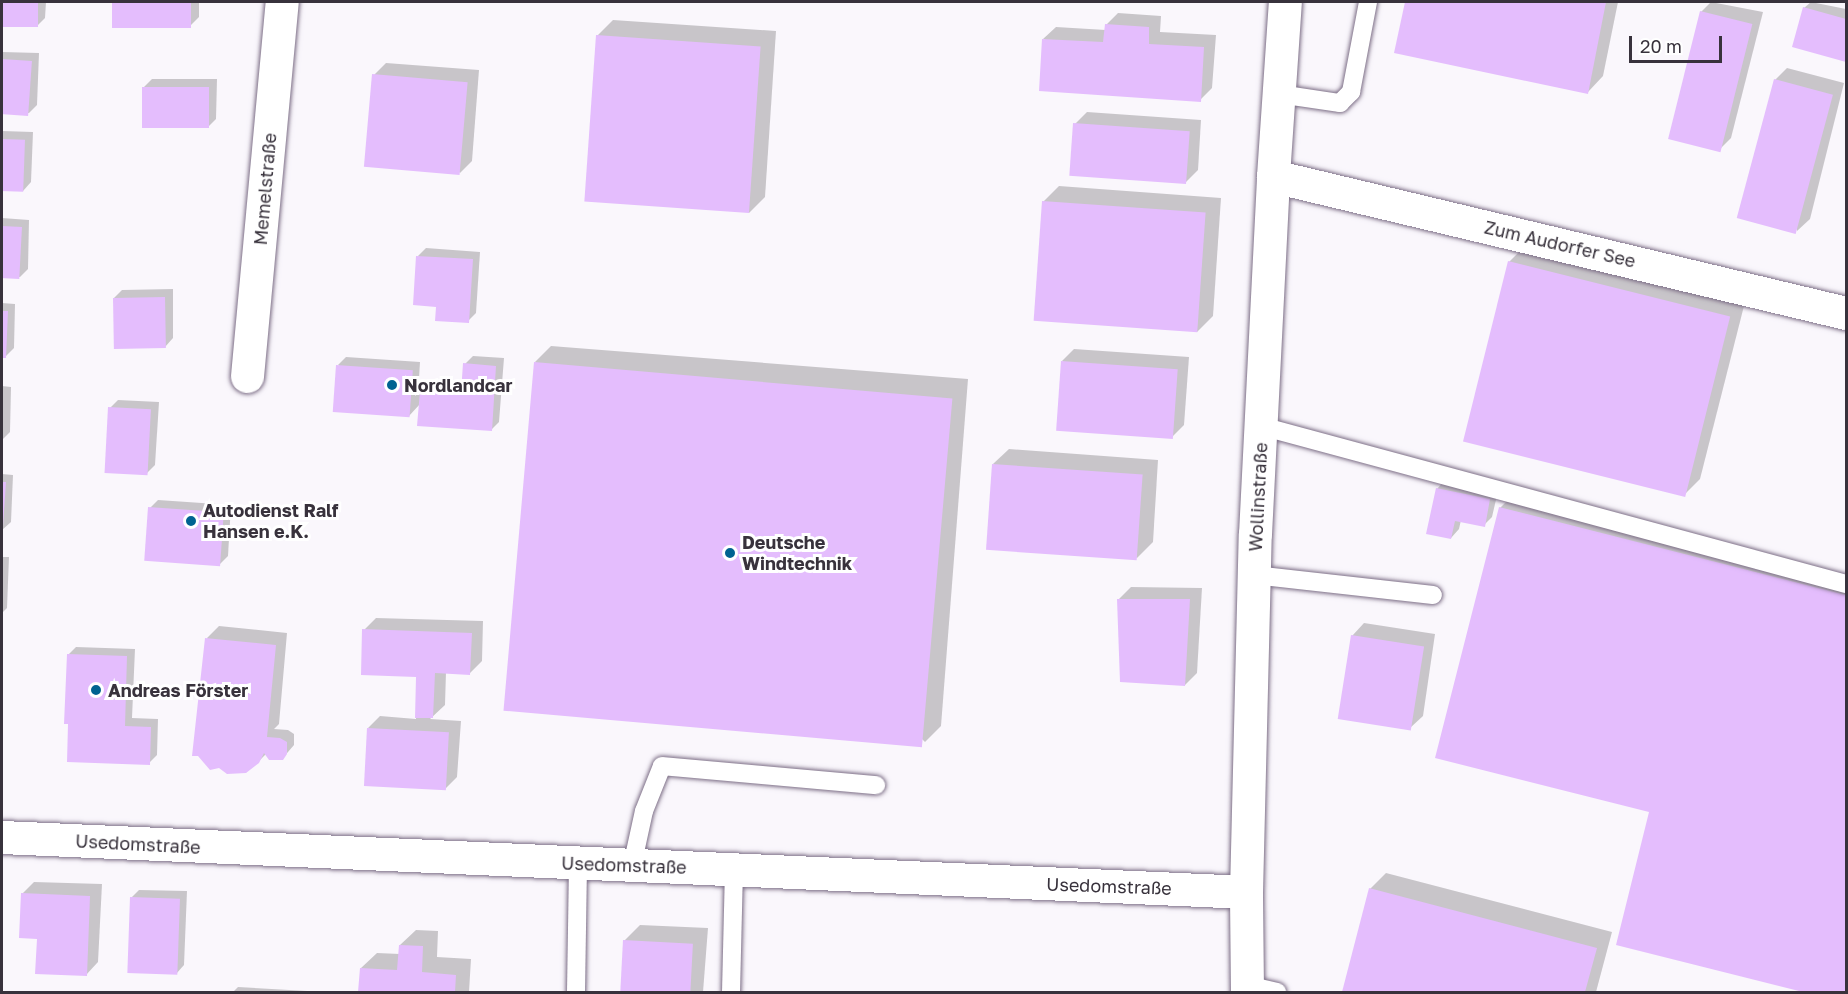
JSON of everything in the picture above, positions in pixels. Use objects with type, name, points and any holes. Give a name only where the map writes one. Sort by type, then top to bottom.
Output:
[{"type":"street","name":"Memelstraße","points":[[248,376],[282,2]]},
{"type":"street","name":"Wollinstraße","points":[[1257,990],[1246,892],[1254,575],[1273,176],[1286,2]]},
{"type":"street","name":"Zum Audorfer See","points":[[1273,176],[1846,313]]},
{"type":"street","name":"Usedomstraße","points":[[2,837],[1246,892]]},
{"type":"lane","points":[[1279,94],[1340,104],[1351,92],[1368,2]]},
{"type":"lane","points":[[1261,426],[1846,584]]},
{"type":"lane","points":[[1254,575],[1433,595]]},
{"type":"lane","points":[[632,866],[644,811],[662,766],[876,785]]},
{"type":"lane","points":[[576,993],[578,863]]},
{"type":"lane","points":[[731,993],[734,870]]},
{"type":"building","points":[[2,2],[38,2],[38,27],[2,27]]},
{"type":"building","points":[[112,2],[191,2],[191,28],[112,28]]},
{"type":"building","points":[[1405,2],[1606,2],[1588,94],[1394,53]]},
{"type":"building","points":[[1803,7],[1846,19],[1846,62],[1792,47]]},
{"type":"building","points":[[1700,11],[1752,24],[1720,152],[1668,139]]},
{"type":"building","points":[[1105,24],[1149,27],[1149,44],[1204,47],[1201,102],[1039,91],[1042,39],[1103,42]]},
{"type":"building","points":[[596,35],[761,47],[749,213],[584,202]]},
{"type":"building","points":[[2,59],[32,61],[28,116],[2,114]]},
{"type":"building","points":[[372,74],[468,82],[460,175],[364,167]]},
{"type":"building","points":[[1774,79],[1833,95],[1796,234],[1737,218]]},
{"type":"building","points":[[142,87],[209,87],[209,128],[142,128]]},
{"type":"building","points":[[1073,123],[1190,131],[1186,184],[1069,176]]},
{"type":"building","points":[[2,139],[25,140],[23,192],[2,191]]},
{"type":"building","points":[[1042,201],[1206,212],[1197,332],[1034,321]]},
{"type":"building","points":[[2,226],[22,227],[19,279],[2,278]]},
{"type":"building","points":[[416,256],[473,259],[469,323],[435,321],[436,307],[413,305]]},
{"type":"building","points":[[1508,261],[1730,316],[1685,497],[1463,441]]},
{"type":"building","points":[[165,297],[166,348],[114,349],[113,298]]},
{"type":"building","points":[[2,311],[8,311],[6,358],[2,358]]},
{"type":"building","points":[[1061,361],[1178,369],[1173,439],[1056,431]]},
{"type":"building","name":"Deutsche Windtechnik","points":[[534,362],[952,399],[922,747],[503,711]]},
{"type":"building","points":[[463,363],[496,366],[492,431],[417,426],[420,391],[461,393]]},
{"type":"building","points":[[336,365],[413,370],[410,417],[333,412]]},
{"type":"building","points":[[108,407],[151,409],[147,475],[105,473]]},
{"type":"building","points":[[992,464],[1143,475],[1137,560],[986,550]]},
{"type":"building","points":[[2,482],[6,482],[3,526],[2,526]]},
{"type":"building","points":[[1436,488],[1490,499],[1485,527],[1455,521],[1451,539],[1426,534]]},
{"type":"building","points":[[148,507],[224,512],[220,566],[144,561]]},
{"type":"building","points":[[1499,507],[1846,595],[1846,992],[1803,992],[1616,945],[1649,812],[1435,758]]},
{"type":"building","points":[[1117,599],[1190,599],[1185,686],[1120,682]]},
{"type":"building","points":[[362,629],[472,633],[470,675],[435,673],[433,718],[415,718],[416,677],[361,675]]},
{"type":"building","points":[[1351,635],[1424,647],[1411,731],[1338,719]]},
{"type":"building","points":[[205,638],[276,645],[267,737],[280,738],[287,742],[287,754],[283,760],[269,760],[264,753],[259,763],[246,773],[227,774],[219,768],[210,770],[198,756],[192,756]]},
{"type":"building","points":[[67,654],[127,656],[125,726],[151,727],[150,765],[67,762],[68,724],[64,724]]},
{"type":"building","points":[[367,728],[449,732],[446,790],[364,786]]},
{"type":"building","points":[[1369,888],[1597,948],[1585,992],[1342,992]]},
{"type":"building","points":[[21,893],[90,896],[87,976],[35,974],[37,939],[19,938]]},
{"type":"building","points":[[130,897],[180,899],[177,975],[127,973]]},
{"type":"building","points":[[623,940],[693,944],[690,992],[620,992]]},
{"type":"building","points":[[399,945],[423,946],[422,972],[456,975],[455,992],[358,992],[360,968],[397,970]]},
{"type":"place","name":"Nordlandcar","points":[[392,385]]},
{"type":"place","name":"Autodienst Ralf Hansen e.K.","points":[[191,521]]},
{"type":"place","name":"Deutsche Windtechnik","points":[[730,553]]},
{"type":"place","name":"Andreas Förster","points":[[96,690]]}]
